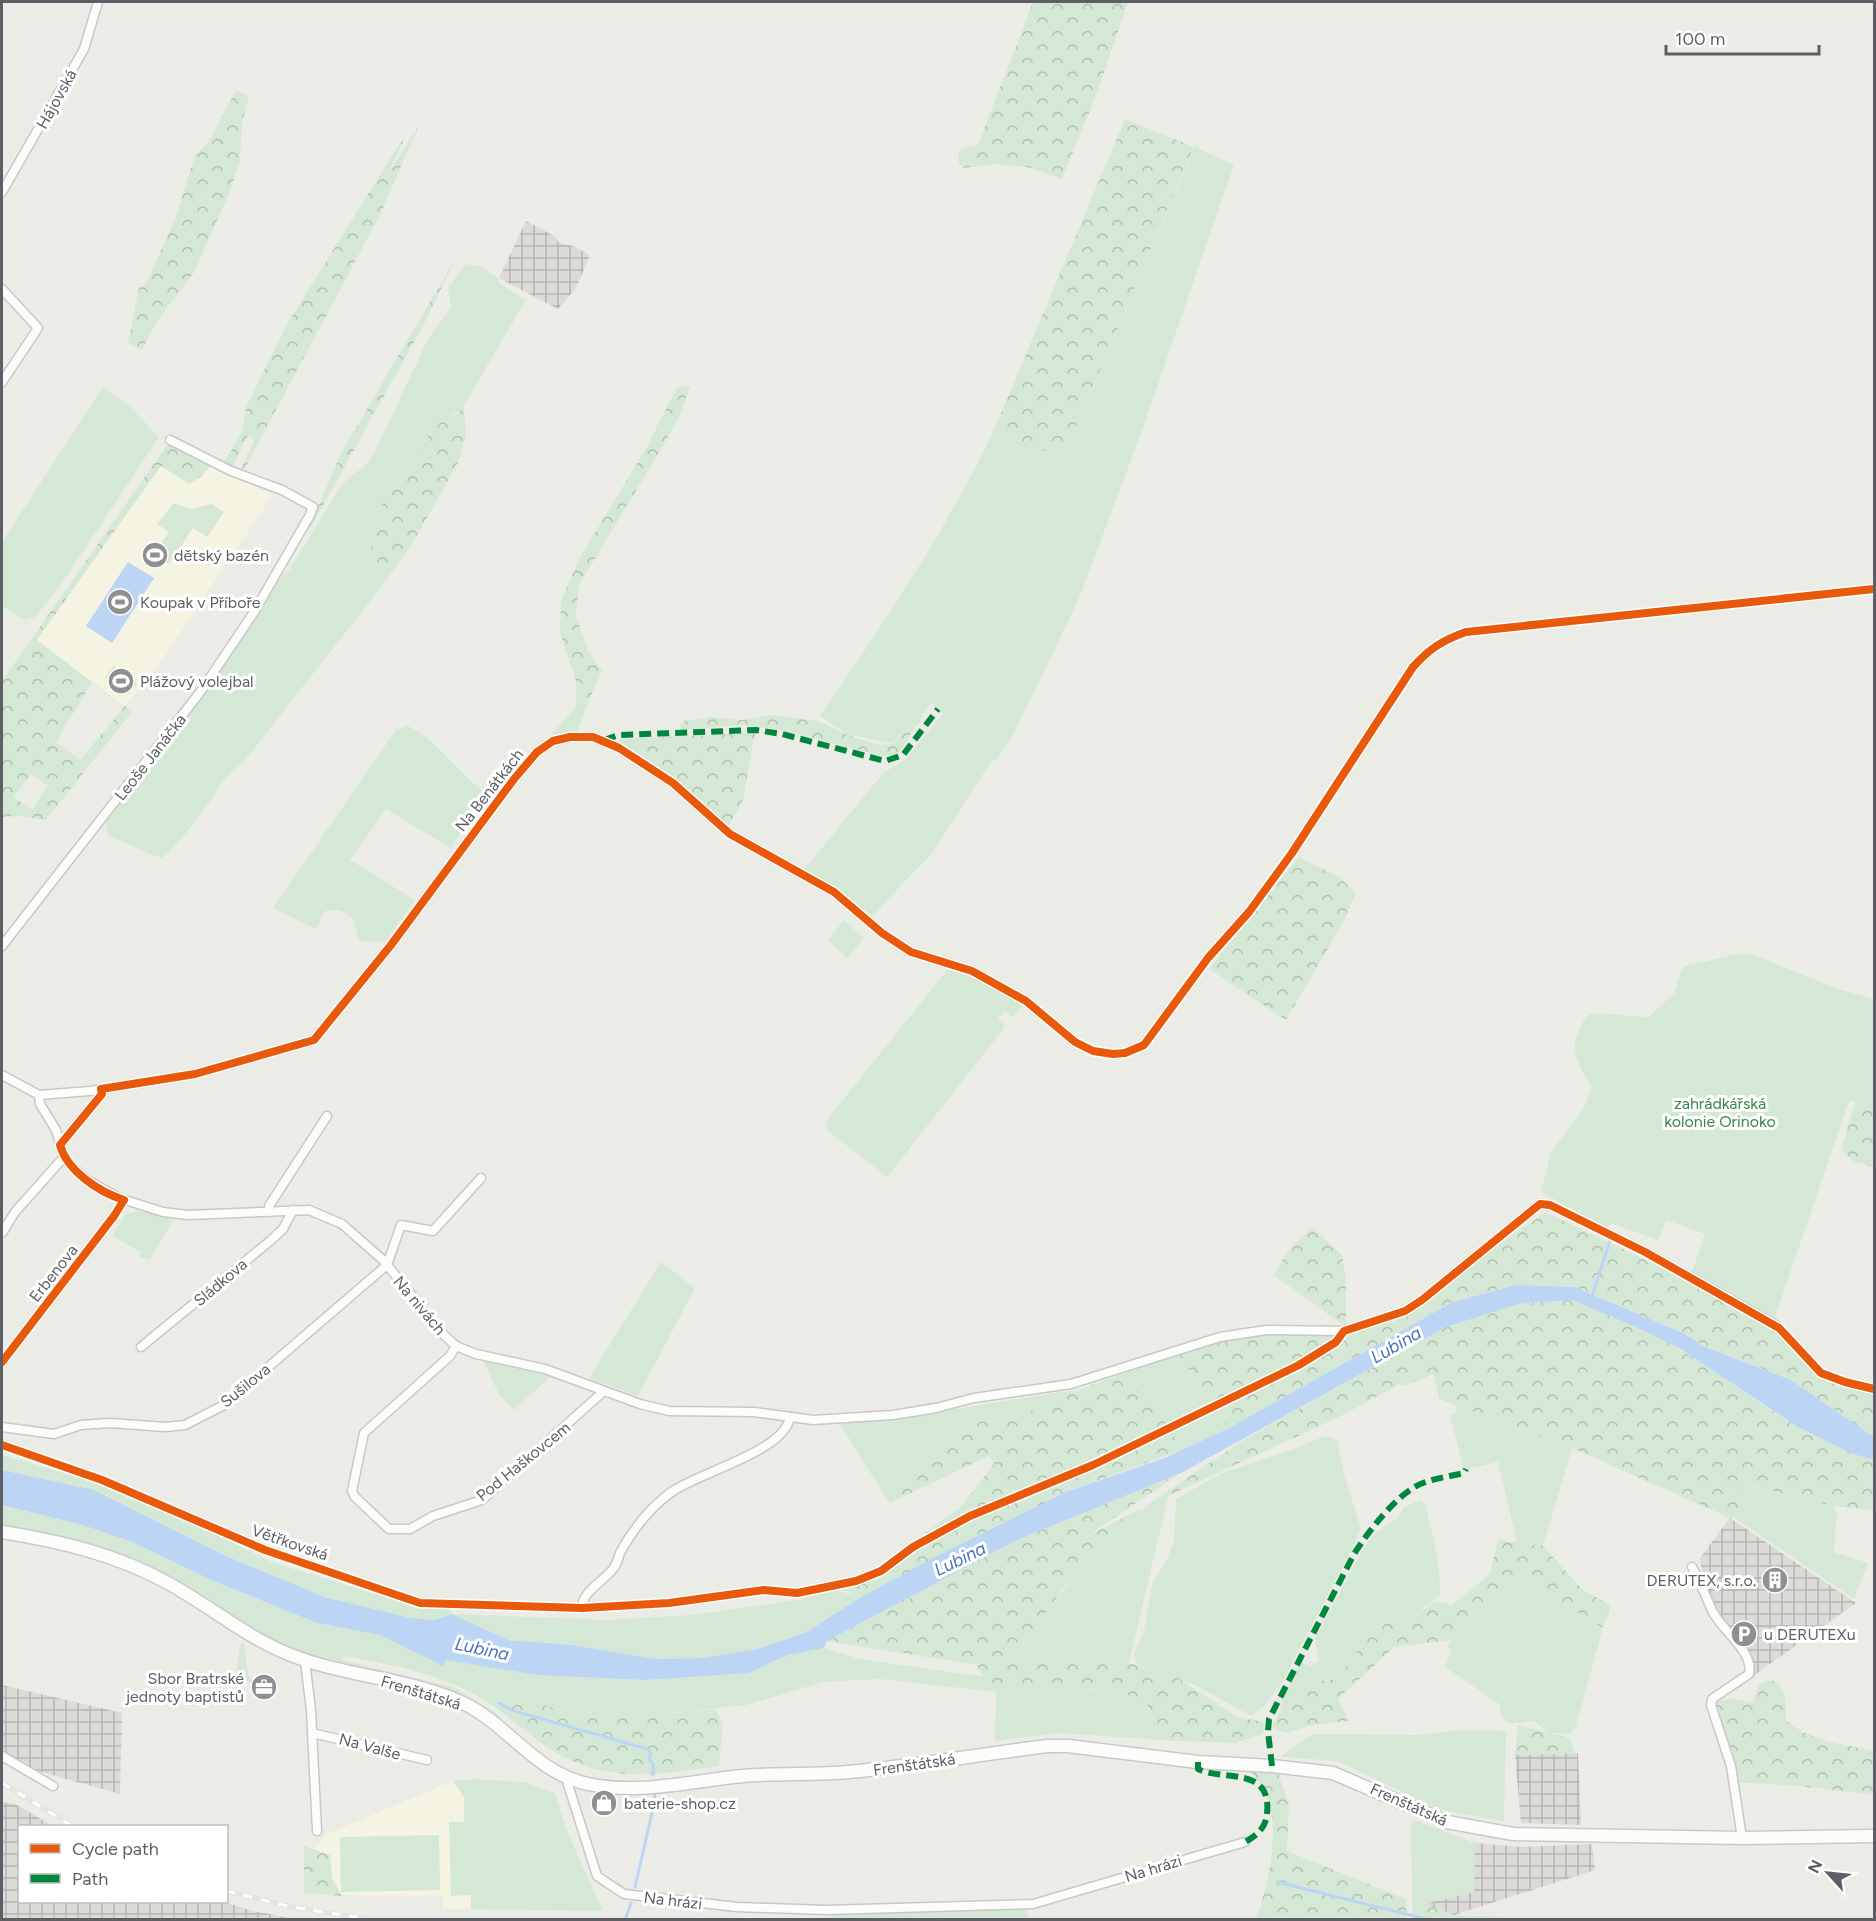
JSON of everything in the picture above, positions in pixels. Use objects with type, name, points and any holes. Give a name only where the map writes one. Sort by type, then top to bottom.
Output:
[{"type":"main road","name":"Frenštátská","points":[[2,1532],[63,1543],[118,1559],[167,1582],[256,1640],[305,1661],[432,1692],[464,1704],[495,1724],[546,1768],[566,1778],[607,1787],[654,1789],[741,1776],[869,1770],[1048,1746],[1079,1747],[1161,1759],[1272,1766],[1344,1776],[1436,1818],[1480,1830],[1523,1835],[1742,1838],[1875,1836]]},
{"type":"street","name":"Hájovská","points":[[2,192],[84,49],[92,15],[98,2]]},
{"type":"street","points":[[2,289],[38,328],[2,382]]},
{"type":"street","name":"Leoše Janáčka","points":[[2,946],[201,691],[254,612],[313,507],[282,490],[231,471],[170,440]]},
{"type":"street","name":"Na Benátkách","points":[[39,1095],[101,1089],[195,1074],[314,1040],[391,945],[514,778],[537,752],[553,741],[570,737],[593,736],[619,748],[673,783],[730,834],[834,892],[882,933],[911,952],[972,971],[1026,1001]]},
{"type":"street","points":[[2,1075],[39,1095]]},
{"type":"street","points":[[60,1145],[102,1094],[101,1089]]},
{"type":"street","name":"Na nivách","points":[[39,1095],[40,1104],[56,1130],[64,1157],[87,1180],[124,1200],[163,1212],[188,1215],[309,1210],[342,1224],[387,1264],[443,1334],[456,1346],[476,1354],[545,1369],[604,1391],[669,1411],[754,1412],[838,1420],[893,1415],[936,1408],[974,1398],[1071,1384],[1220,1337],[1266,1330],[1344,1331],[1405,1311],[1422,1300],[1540,1204],[1550,1205],[1637,1247],[1776,1326]]},
{"type":"street","points":[[270,1212],[269,1206],[327,1116]]},
{"type":"street","points":[[2,1233],[15,1212],[64,1157]]},
{"type":"street","points":[[387,1264],[401,1225],[433,1231],[481,1178]]},
{"type":"street","name":"Erbenova","points":[[2,1362],[124,1200]]},
{"type":"street","name":"Sládkova","points":[[141,1347],[270,1241],[283,1229],[293,1210]]},
{"type":"street","name":"Sušilova","points":[[2,1427],[57,1434],[78,1426],[110,1423],[177,1427],[224,1405],[387,1264]]},
{"type":"street","name":"Pod Haškovcem","points":[[456,1346],[450,1356],[364,1433],[352,1491],[355,1497],[389,1529],[410,1529],[433,1516],[482,1500],[604,1391]]},
{"type":"street","points":[[582,1608],[584,1598],[615,1566],[637,1527],[660,1501],[678,1488],[744,1458],[773,1440],[789,1423],[790,1417]]},
{"type":"street","points":[[1692,1567],[1715,1616],[1745,1654],[1750,1669],[1749,1674],[1713,1700],[1711,1706],[1731,1767],[1742,1838]]},
{"type":"street","name":"Na Valše","points":[[305,1661],[312,1733],[317,1831]]},
{"type":"street","name":"Na Valše","points":[[312,1733],[427,1760]]},
{"type":"street","points":[[2,1756],[53,1786]]},
{"type":"street","name":"Na hrázi","points":[[566,1778],[597,1876],[624,1894],[737,1907],[826,1910],[1033,1904],[1245,1842]]},
{"type":"shaded area","points":[[526,221],[556,237],[559,243],[573,246],[590,255],[576,288],[558,309],[499,278]]},
{"type":"shaded area","points":[[169,442],[272,496],[159,665],[125,706],[32,637]]},
{"type":"shaded area","points":[[1730,1518],[1856,1603],[1753,1676],[1749,1653],[1720,1616],[1703,1577],[1700,1558]]},
{"type":"shaded area","points":[[2,1685],[122,1713],[120,1794],[31,1769],[27,1763],[11,1758],[2,1751]]},
{"type":"shaded area","points":[[1578,1753],[1581,1825],[1521,1823],[1515,1755]]},
{"type":"shaded area","points":[[453,1781],[464,1797],[469,1824],[471,1909],[465,1907],[465,1909],[443,1909],[442,1896],[316,1895],[313,1851],[327,1834]]},
{"type":"shaded area","points":[[2,1802],[15,1804],[51,1825],[18,1825],[18,1903],[228,1903],[249,1910],[295,1919],[3,1919],[2,1841],[5,1837],[2,1834]]},
{"type":"shaded area","points":[[1475,1843],[1524,1847],[1592,1844],[1595,1870],[1454,1915],[1423,1904],[1474,1892]]},
{"type":"green space","points":[[1033,2],[1128,2],[1097,93],[1062,179],[1028,167],[994,164],[964,168],[959,164],[958,154],[962,149],[978,145]]},
{"type":"green space","points":[[236,90],[249,96],[242,123],[240,162],[226,201],[193,274],[158,320],[142,350],[128,343],[139,288],[146,284],[176,217],[195,155],[208,143]]},
{"type":"green space","points":[[1125,119],[1194,147],[1063,458],[994,430]]},
{"type":"green space","points":[[419,125],[381,213],[244,470],[241,469],[255,439],[248,435],[232,468],[223,464],[242,432],[246,407],[287,324],[400,143],[405,138],[386,177]]},
{"type":"green space","points":[[1196,144],[1199,149],[1234,165],[1139,439],[1078,601],[1011,739],[995,761],[992,760],[933,852],[870,918],[803,871],[883,773],[905,760],[943,714],[931,702],[916,722],[893,743],[849,735],[820,716],[890,612],[934,541],[994,430],[1063,458]]},
{"type":"green space","points":[[457,256],[424,324],[305,538],[341,453]]},
{"type":"green space","points":[[466,264],[482,267],[497,277],[500,284],[526,300],[461,410],[449,416],[423,442],[406,475],[388,494],[372,537],[370,564],[386,581],[246,759],[224,780],[193,824],[162,858],[109,836],[105,821],[198,702],[277,582],[290,569],[338,490],[349,477],[364,467],[374,454],[428,339],[451,308],[448,288]]},
{"type":"green space","points":[[690,386],[682,411],[660,451],[579,585],[576,616],[588,651],[602,671],[590,698],[576,707],[576,682],[560,632],[561,601],[579,559],[648,445],[677,387]]},
{"type":"green space","points":[[103,387],[128,405],[159,437],[60,586],[35,617],[24,620],[2,606],[2,542]]},
{"type":"green space","points":[[464,406],[466,434],[459,461],[415,539],[386,581],[370,564],[372,537],[380,509],[388,494],[406,475],[423,442],[444,419],[457,414]]},
{"type":"green space","points":[[169,442],[211,465],[201,477],[189,484],[161,466],[37,640],[92,682],[56,742],[80,760],[125,706],[132,712],[46,820],[18,816],[2,817],[2,681]],"holes":[[[31,774],[48,786],[32,810],[14,797]]]},
{"type":"green space","points":[[174,503],[191,509],[212,504],[224,512],[207,537],[193,528],[169,564],[161,559],[165,546],[161,543],[169,532],[157,524]]},
{"type":"green space","name":"Plážový volejbal","points":[[114,666],[137,684],[128,695],[105,677]]},
{"type":"green space","points":[[590,698],[577,731],[551,735],[576,707]]},
{"type":"green space","points":[[931,702],[901,750],[895,755],[882,756],[782,730],[742,725],[680,730],[683,721],[711,717],[741,720],[772,715],[818,721],[850,736],[880,745],[893,744],[916,722]]},
{"type":"green space","points":[[408,726],[431,741],[469,779],[491,796],[470,827],[458,835],[452,849],[386,809],[350,860],[415,900],[385,942],[359,941],[353,918],[340,910],[325,911],[316,929],[273,908],[396,730]]},
{"type":"green space","points":[[755,733],[743,800],[728,827],[677,779],[622,744],[619,739]]},
{"type":"green space","points":[[1300,855],[1302,859],[1340,877],[1355,893],[1345,919],[1286,1020],[1209,969]]},
{"type":"green space","points":[[844,920],[864,938],[847,958],[828,940]]},
{"type":"green space","name":"zahrádkářská kolonie Orinoko","points":[[1737,954],[1755,955],[1834,988],[1874,999],[1874,1105],[1854,1106],[1855,1101],[1849,1101],[1775,1317],[1769,1317],[1691,1274],[1705,1234],[1666,1220],[1658,1240],[1613,1224],[1605,1227],[1541,1192],[1551,1152],[1584,1108],[1591,1087],[1575,1051],[1577,1037],[1586,1017],[1592,1013],[1649,1017],[1674,993],[1682,969],[1686,966]]},
{"type":"green space","points":[[948,969],[987,983],[1024,1004],[1012,1018],[1005,1011],[998,1018],[1005,1027],[887,1177],[827,1130],[826,1121]]},
{"type":"green space","points":[[1874,1105],[1874,1167],[1855,1162],[1841,1150],[1854,1106]]},
{"type":"green space","points":[[138,1211],[175,1217],[150,1260],[139,1257],[142,1253],[112,1236],[125,1215]]},
{"type":"green space","points":[[1546,1212],[1648,1261],[1778,1330],[1820,1375],[1874,1392],[1874,1437],[1791,1380],[1705,1347],[1683,1333],[1574,1287],[1516,1285],[1453,1302],[1229,1428],[1179,1355],[1221,1340],[1266,1334],[1343,1335],[1404,1316],[1485,1254]]},
{"type":"green space","points":[[1312,1227],[1342,1255],[1346,1278],[1346,1327],[1273,1275],[1288,1251]]},
{"type":"green space","points":[[661,1262],[695,1288],[638,1396],[589,1378]]},
{"type":"green space","points":[[1572,1300],[1655,1335],[1774,1412],[1822,1440],[1874,1460],[1874,1510],[1833,1506],[1745,1484],[1735,1518],[1730,1518],[1572,1448],[1439,1399],[1434,1374],[1405,1386],[1400,1384],[1337,1418],[1144,1507],[1245,1439],[1446,1327],[1519,1304]]},
{"type":"green space","points":[[1179,1355],[1229,1428],[1182,1450],[1134,1370]]},
{"type":"green space","points":[[483,1361],[550,1377],[514,1410],[499,1394]]},
{"type":"green space","points":[[1134,1370],[1182,1450],[1066,1492],[858,1599],[847,1591],[828,1590],[865,1579],[895,1565],[917,1549],[914,1541],[961,1507],[994,1464],[989,1456],[890,1503],[886,1498],[962,1424],[1018,1417],[1064,1396],[1062,1392],[1075,1391]]},
{"type":"green space","points":[[1062,1392],[1064,1396],[1018,1417],[962,1424],[886,1498],[840,1424],[893,1419]]},
{"type":"green space","points":[[1455,1404],[1572,1448],[1543,1546],[1517,1543],[1498,1462],[1464,1470],[1450,1415],[1457,1413]]},
{"type":"green space","points":[[1325,1436],[1337,1440],[1344,1474],[1361,1528],[1281,1684],[1264,1706],[1251,1716],[1195,1685],[1139,1665],[1135,1661],[1134,1653],[1144,1632],[1152,1584],[1168,1557],[1174,1541],[1176,1499],[1222,1473]]},
{"type":"green space","points":[[2,1455],[98,1483],[151,1503],[272,1562],[416,1607],[449,1608],[452,1614],[434,1620],[411,1618],[324,1597],[224,1555],[94,1490],[2,1470]]},
{"type":"green space","points":[[1181,1473],[1084,1538],[1144,1507],[1064,1587],[1019,1650],[1018,1658],[1129,1663],[1178,1678],[1237,1717],[1264,1722],[1263,1734],[1235,1743],[1164,1740],[1144,1698],[1093,1689],[1028,1684],[996,1686],[988,1683],[976,1665],[827,1641],[1017,1540]]},
{"type":"green space","points":[[1744,1484],[1833,1506],[1837,1512],[1834,1552],[1868,1563],[1854,1599],[1735,1518]]},
{"type":"green space","points":[[1169,1493],[1129,1663],[1018,1658],[1019,1650],[1034,1629],[1105,1542],[1126,1523]]},
{"type":"green space","points":[[1420,1500],[1425,1504],[1437,1554],[1441,1594],[1413,1617],[1381,1625],[1352,1657],[1341,1674],[1331,1680],[1317,1681],[1280,1711],[1283,1698],[1301,1662],[1310,1666],[1319,1661],[1315,1638],[1364,1548],[1375,1533],[1398,1518],[1404,1507]]},
{"type":"green space","points":[[2,1505],[83,1525],[136,1543],[211,1580],[317,1623],[380,1635],[443,1666],[446,1660],[536,1675],[646,1680],[749,1673],[787,1655],[824,1648],[860,1659],[985,1677],[991,1683],[998,1685],[1063,1686],[1144,1698],[1164,1740],[1058,1733],[995,1741],[996,1692],[880,1679],[823,1682],[747,1705],[659,1714],[577,1714],[512,1697],[501,1701],[496,1708],[462,1688],[423,1673],[343,1656],[342,1660],[456,1688],[499,1715],[496,1717],[441,1690],[292,1649],[265,1637],[171,1578],[127,1557],[77,1541],[2,1526]]},
{"type":"green space","points":[[1498,1540],[1543,1546],[1582,1589],[1611,1606],[1603,1628],[1526,1581],[1515,1577],[1507,1587],[1501,1601],[1451,1640],[1394,1647],[1338,1699],[1349,1721],[1312,1725],[1286,1733],[1274,1729],[1273,1725],[1280,1711],[1317,1681],[1331,1680],[1341,1674],[1352,1657],[1381,1625],[1413,1617],[1436,1601],[1452,1605],[1489,1575]]},
{"type":"green space","points":[[1515,1577],[1526,1581],[1603,1628],[1575,1729],[1569,1734],[1549,1733],[1534,1721],[1507,1722],[1503,1719],[1499,1704],[1445,1667],[1451,1652],[1447,1646],[1451,1640],[1501,1601],[1507,1587]]},
{"type":"green space","points":[[826,1591],[839,1591],[858,1599],[805,1633],[757,1649],[703,1658],[656,1659],[572,1645],[508,1640],[452,1614],[608,1620],[691,1615],[804,1599],[805,1595]]},
{"type":"green space","points":[[244,1642],[248,1674],[254,1683],[235,1681],[240,1644]]},
{"type":"green space","points":[[1770,1680],[1780,1686],[1783,1691],[1786,1702],[1786,1720],[1796,1727],[1817,1738],[1874,1751],[1874,1795],[1790,1785],[1739,1783],[1715,1702],[1731,1699],[1753,1702],[1759,1685]]},
{"type":"green space","points":[[512,1697],[577,1714],[659,1714],[715,1709],[723,1724],[719,1766],[645,1774],[626,1774],[590,1768],[552,1750],[496,1708],[501,1701]]},
{"type":"green space","points":[[1518,1725],[1570,1738],[1575,1753],[1515,1755]]},
{"type":"green space","points":[[1459,1730],[1506,1731],[1504,1821],[1440,1810],[1337,1761],[1280,1757],[1313,1734],[1418,1735]]},
{"type":"green space","points":[[1251,1771],[1278,1773],[1289,1804],[1287,1851],[1406,1899],[1407,1919],[1256,1919],[1265,1891],[1271,1860],[1273,1828],[1267,1795]]},
{"type":"green space","points":[[476,1779],[524,1782],[555,1793],[567,1831],[603,1911],[525,1910],[525,1908],[520,1910],[471,1909],[471,1895],[451,1896],[449,1822],[464,1822],[464,1797],[453,1781]]},
{"type":"green space","points":[[1414,1820],[1475,1843],[1474,1892],[1423,1904],[1412,1899],[1411,1826]]},
{"type":"green space","points":[[439,1835],[440,1890],[341,1892],[340,1837]]},
{"type":"green space","points":[[304,1846],[330,1855],[332,1878],[342,1896],[304,1893]]},
{"type":"green space","points":[[1412,1899],[1454,1915],[1517,1919],[1413,1919]]},
{"type":"green space","points":[[1025,1908],[1029,1919],[813,1920],[855,1911]]},
{"type":"water","name":"Koupak v Příboře","points":[[128,562],[154,578],[112,643],[86,626]]},
{"type":"water","name":"Lubina","points":[[1516,1285],[1574,1287],[1683,1333],[1705,1347],[1791,1380],[1874,1437],[1874,1460],[1850,1453],[1798,1427],[1679,1348],[1634,1326],[1572,1300],[1519,1304],[1446,1327],[1181,1473],[1017,1540],[827,1641],[824,1648],[787,1655],[749,1673],[646,1680],[536,1675],[446,1660],[443,1666],[380,1635],[317,1623],[211,1580],[135,1543],[83,1525],[2,1505],[2,1470],[94,1490],[224,1555],[324,1597],[411,1618],[434,1620],[452,1614],[508,1640],[572,1645],[656,1659],[703,1658],[757,1649],[805,1633],[858,1599],[933,1558],[1066,1492],[1167,1457],[1229,1428],[1453,1302]]},
{"type":"waterway","points":[[1591,1299],[1610,1241]]},
{"type":"waterway","points":[[499,1703],[511,1710],[647,1749],[651,1753],[649,1759],[653,1764],[653,1775]]},
{"type":"waterway","points":[[635,1887],[655,1800],[654,1789]]},
{"type":"waterway","points":[[1277,1882],[1430,1920]]},
{"type":"waterway","points":[[625,1920],[631,1903]]},
{"type":"railway","points":[[2,1783],[70,1825]]},
{"type":"railway","points":[[228,1891],[292,1907],[374,1920]]},
{"type":"marked path","points":[[604,740],[619,735],[756,730],[782,734],[885,761],[903,755],[938,709]]},
{"type":"marked path","points":[[1272,1766],[1268,1732],[1269,1719],[1354,1554],[1375,1524],[1413,1488],[1438,1478],[1464,1473],[1466,1469]]},
{"type":"marked path","points":[[1198,1762],[1198,1769],[1209,1773],[1244,1778],[1262,1788],[1267,1799],[1265,1823],[1260,1831],[1245,1842]]},
{"type":"cycle path","points":[[2,1362],[124,1200],[104,1192],[85,1179],[69,1163],[60,1145],[102,1094],[101,1089],[195,1074],[314,1040],[391,945],[514,779],[537,752],[553,741],[570,737],[593,737],[619,748],[673,783],[730,834],[834,892],[882,933],[911,952],[972,971],[1026,1001],[1075,1042],[1093,1051],[1125,1053],[1144,1045],[1208,958],[1249,912],[1292,853],[1413,667],[1437,646],[1466,632],[1874,589]]},
{"type":"cycle path","name":"Větřkovská","points":[[2,1445],[102,1480],[265,1550],[420,1603],[582,1608],[669,1603],[764,1590],[797,1593],[856,1581],[881,1571],[913,1547],[970,1516],[1093,1465],[1299,1365],[1336,1342],[1344,1331],[1405,1311],[1422,1300],[1540,1204],[1550,1205],[1645,1252],[1779,1328],[1821,1373],[1874,1389]]},
{"type":"place","name":"dětský bazén","points":[[155,555]]},
{"type":"place","name":"Koupak v Příboře","points":[[120,602]]},
{"type":"place","name":"Plážový volejbal","points":[[121,681]]},
{"type":"place","name":"DERUTEX, s.r.o.","points":[[1775,1580]]},
{"type":"place","name":"u DERUTEXu","points":[[1744,1634]]},
{"type":"place","name":"Sbor Bratrské jednoty baptistů","points":[[264,1687]]},
{"type":"place","name":"baterie-shop.cz","points":[[604,1803]]}]
